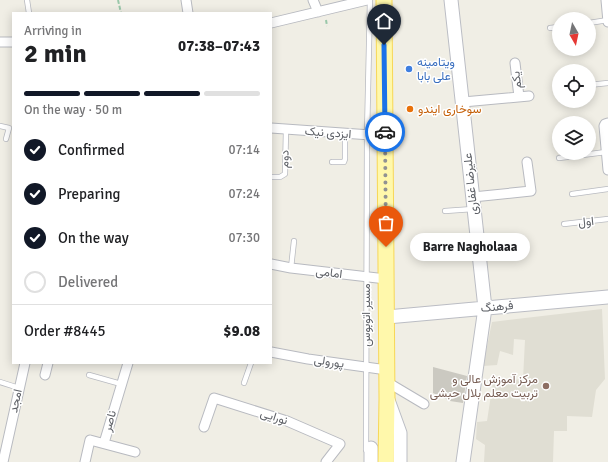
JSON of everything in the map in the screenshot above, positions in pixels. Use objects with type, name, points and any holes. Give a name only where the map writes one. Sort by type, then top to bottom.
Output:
[{"type":"main road","points":[[384,0],[387,317],[386,462]]},
{"type":"street","points":[[186,0],[188,12]]},
{"type":"street","points":[[312,0],[318,12]]},
{"type":"street","points":[[272,23],[368,0]]},
{"type":"street","name":"علیرضا غفاری","points":[[451,0],[485,308],[463,462]]},
{"type":"street","points":[[606,0],[608,21]]},
{"type":"street","points":[[0,42],[12,42]]},
{"type":"street","name":"یکم","points":[[515,63],[519,97]]},
{"type":"street","points":[[462,102],[529,96]]},
{"type":"street","points":[[607,123],[604,129],[608,170]]},
{"type":"street","name":"ایزدی نیک","points":[[272,128],[385,136]]},
{"type":"street","points":[[474,203],[530,191],[527,162]]},
{"type":"street","name":"امامی","points":[[272,264],[291,268],[386,279]]},
{"type":"street","name":"فرهنگ","points":[[387,317],[608,297]]},
{"type":"street","name":"پورولی","points":[[272,352],[366,367],[387,376]]},
{"type":"street","name":"امجد","points":[[3,462],[25,364]]},
{"type":"street","points":[[45,375],[48,364]]},
{"type":"street","name":"ناصر","points":[[85,462],[90,440],[104,443],[128,364]]},
{"type":"street","points":[[387,376],[424,404]]},
{"type":"street","name":"نورایی","points":[[204,427],[214,398],[287,421],[340,444],[326,462]]},
{"type":"street","points":[[387,399],[400,433],[400,462]]},
{"type":"street","points":[[104,443],[135,452]]},
{"type":"street","points":[[371,448],[371,462]]},
{"type":"lane","points":[[27,0],[29,12]]},
{"type":"lane","name":"مسیر اتوبوس","points":[[366,462],[368,0]]},
{"type":"lane","points":[[596,22],[608,21]]},
{"type":"lane","points":[[596,84],[608,83]]},
{"type":"lane","points":[[0,126],[9,128],[6,139]]},
{"type":"lane","name":"دوم","points":[[272,178],[280,177],[285,174],[286,130]]},
{"type":"lane","points":[[332,162],[344,162],[345,134]]},
{"type":"lane","points":[[596,153],[606,152]]},
{"type":"lane","points":[[572,194],[608,190]]},
{"type":"lane","points":[[445,211],[474,203]]},
{"type":"lane","name":"اول","points":[[564,224],[608,220]]},
{"type":"lane","points":[[291,268],[294,241]]},
{"type":"lane","points":[[244,384],[251,364]]},
{"type":"lane","points":[[89,375],[121,384]]},
{"type":"lane","points":[[0,382],[19,388]]},
{"type":"path","points":[[118,0],[121,12]]},
{"type":"shaded area","name":"مرکز آموزش عالی و تربیت معلم بلال حبشی","points":[[602,309],[605,379],[596,390],[592,417],[567,416],[567,431],[554,431],[553,462],[484,462],[485,445],[476,439],[477,422],[487,421],[493,382],[523,379],[525,340],[514,339],[513,355],[500,351],[497,365],[483,366],[492,322]]},
{"type":"building","points":[[433,367],[467,376],[463,403],[450,401],[433,393]]},
{"type":"way so far","points":[[385,132],[386,247]]},
{"type":"place","name":"ویتامینه علی بابا","points":[[409,69]]},
{"type":"place","name":"سوخاری ایندو","points":[[410,109]]},
{"type":"place","name":"Barre Nagholaaa","points":[[386,247]]},
{"type":"place","name":"مرکز آموزش عالی و تربیت معلم بلال حبشی","points":[[546,386]]},
{"type":"route","points":[[384,45],[385,132]]}]
